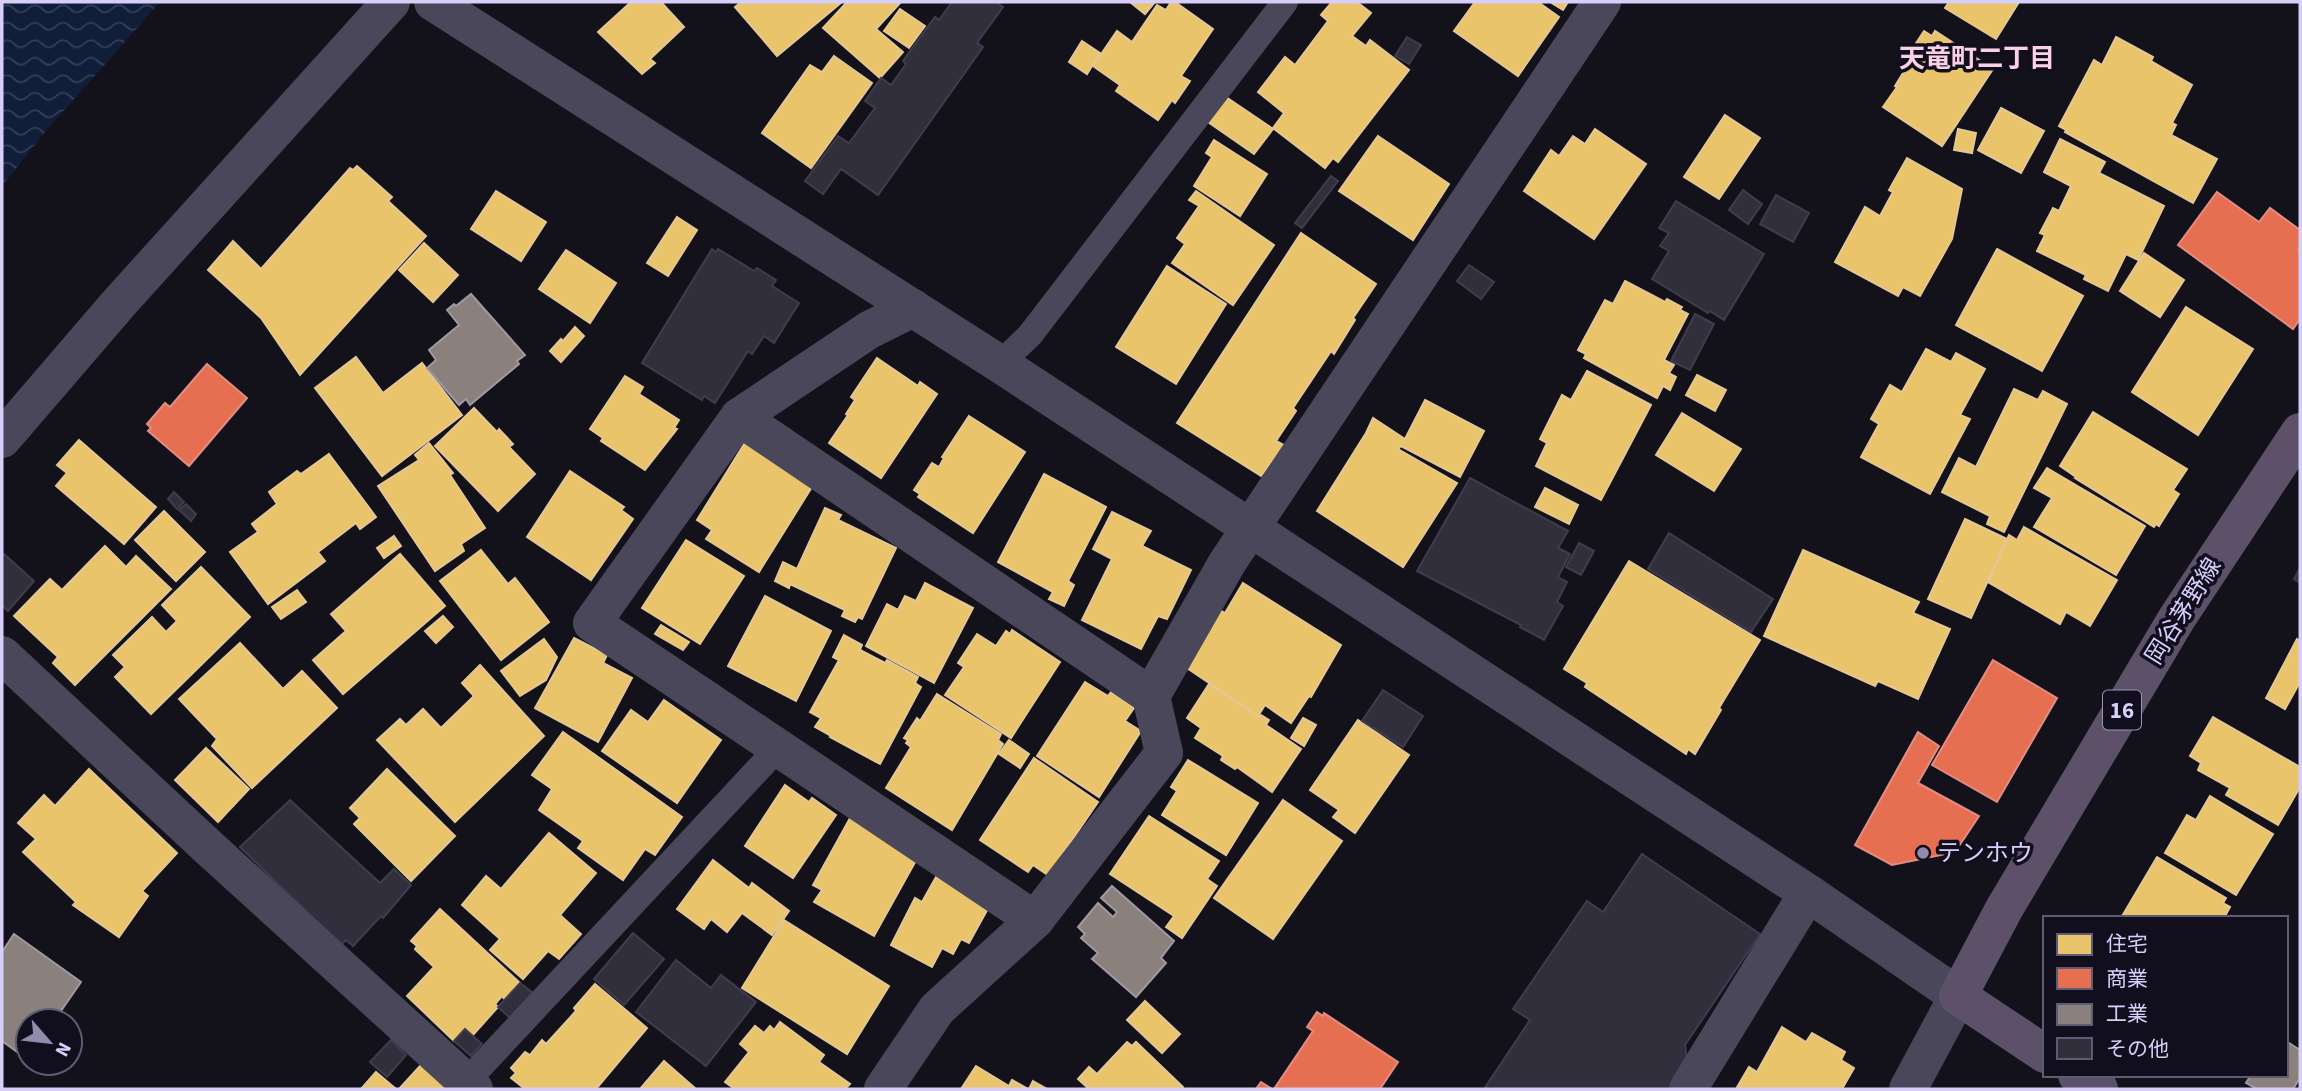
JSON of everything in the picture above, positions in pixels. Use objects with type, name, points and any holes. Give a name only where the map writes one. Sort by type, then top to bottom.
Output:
[{"type":"main road","name":"岡谷茅野線","points":[[1958,996],[2004,909],[2177,618],[2300,432]]},
{"type":"main road","points":[[1958,996],[2043,1053]]},
{"type":"main road","points":[[2080,1077],[2099,1089]]},
{"type":"street","points":[[2,439],[120,303],[391,2]]},
{"type":"street","points":[[433,2],[1000,364],[1808,893],[1958,996],[1908,1089]]},
{"type":"street","points":[[883,1089],[937,1009],[1035,920],[1164,753],[1152,696],[1227,563],[1602,2]]},
{"type":"street","points":[[913,308],[869,330],[739,417],[592,623],[1035,920]]},
{"type":"street","points":[[739,417],[1152,696]]},
{"type":"street","points":[[2,655],[470,1086]]},
{"type":"street","points":[[1688,1089],[1808,893]]},
{"type":"lane","points":[[1000,364],[1030,335],[1285,2]]},
{"type":"lane","points":[[470,1086],[778,748]]},
{"type":"water","points":[[2,2],[160,2],[45,132],[2,186]]},
{"type":"building: 住宅","points":[[631,2],[661,2],[684,27],[650,59],[655,63],[642,74],[598,32]]},
{"type":"building: 住宅","points":[[741,2],[842,2],[777,56],[735,7]]},
{"type":"building: 住宅","points":[[847,2],[901,2],[876,29],[903,52],[880,78],[823,28]]},
{"type":"building: 住宅","points":[[1130,2],[1155,2],[1145,14]]},
{"type":"building: 住宅","points":[[1171,2],[1175,2],[1213,29],[1181,76],[1190,81],[1175,103],[1172,100],[1158,120],[1116,91],[1120,85],[1093,66],[1117,31],[1132,42],[1157,5],[1166,10]]},
{"type":"building: 住宅","points":[[1332,2],[1357,2],[1371,13],[1352,36],[1366,46],[1370,40],[1409,70],[1338,162],[1333,158],[1325,168],[1273,128],[1284,113],[1258,92],[1285,57],[1295,65],[1328,21],[1321,15]]},
{"type":"building: 住宅","points":[[1475,2],[1538,2],[1559,17],[1518,76],[1454,31]]},
{"type":"building: 住宅","points":[[1550,2],[1568,2],[1563,10]]},
{"type":"building: 住宅","points":[[1949,2],[2019,2],[1996,39],[1945,8]]},
{"type":"building: 住宅","points":[[900,9],[925,26],[909,48],[884,31]]},
{"type":"building: 住宅","points":[[1924,31],[1932,36],[1935,31],[1993,69],[1942,146],[1883,107],[1897,87],[1895,86],[1911,60],[1907,57]]},
{"type":"building: 住宅","points":[[2116,37],[2153,57],[2151,61],[2192,85],[2172,123],[2176,125],[2171,135],[2217,159],[2193,203],[2065,132],[2066,130],[2059,126],[2094,60],[2102,65]]},
{"type":"building: 住宅","points":[[1082,41],[1100,53],[1087,74],[1069,62]]},
{"type":"building: 住宅","points":[[834,56],[872,83],[811,168],[762,133],[810,65],[822,72]]},
{"type":"building: 住宅","points":[[1226,97],[1273,129],[1254,154],[1208,122]]},
{"type":"building: 住宅","points":[[2001,108],[2044,131],[2021,173],[1978,150]]},
{"type":"building: 住宅","points":[[1725,115],[1760,138],[1719,199],[1684,177]]},
{"type":"building: 住宅","points":[[1595,129],[1646,164],[1594,239],[1524,191],[1551,150],[1559,156],[1573,136],[1585,144]]},
{"type":"building: 住宅","points":[[1958,129],[1976,133],[1972,153],[1954,150]]},
{"type":"building: 住宅","points":[[1378,136],[1449,184],[1413,240],[1339,191]]},
{"type":"building: 住宅","points":[[2060,139],[2105,162],[2099,173],[2164,206],[2138,260],[2126,254],[2108,291],[2084,279],[2086,275],[2037,251],[2045,235],[2040,233],[2053,208],[2059,211],[2071,186],[2044,172]]},
{"type":"building: 住宅","points":[[1214,140],[1267,174],[1240,216],[1194,186],[1212,157],[1206,153]]},
{"type":"building: 住宅","points":[[1907,158],[1962,189],[1952,239],[1920,296],[1903,287],[1898,296],[1835,262],[1865,207],[1880,216],[1893,192],[1889,190]]},
{"type":"building: 住宅","points":[[357,166],[392,197],[388,201],[426,236],[300,375],[261,318],[208,270],[233,241],[261,269],[350,168],[353,170]]},
{"type":"building: 住宅","points":[[496,191],[546,222],[521,261],[471,229]]},
{"type":"building: 住宅","points":[[1196,191],[1274,245],[1233,305],[1172,263],[1185,244],[1177,238],[1199,206],[1189,200]]},
{"type":"building: 住宅","points":[[677,217],[697,230],[668,276],[647,263]]},
{"type":"building: 住宅","points":[[1301,233],[1376,284],[1353,318],[1355,320],[1334,354],[1331,351],[1293,408],[1296,411],[1276,441],[1284,445],[1261,476],[1177,423]]},
{"type":"building: 住宅","points":[[424,243],[458,275],[433,302],[399,270]]},
{"type":"building: 住宅","points":[[1997,249],[2083,296],[2042,371],[1956,325]]},
{"type":"building: 住宅","points":[[566,250],[616,283],[590,323],[539,289]]},
{"type":"building: 住宅","points":[[2144,253],[2184,280],[2160,317],[2120,291]]},
{"type":"building: 住宅","points":[[1167,266],[1226,304],[1176,384],[1116,347]]},
{"type":"building: 住宅","points":[[1625,281],[1665,302],[1667,299],[1682,307],[1680,310],[1688,314],[1664,360],[1674,365],[1669,373],[1676,377],[1670,390],[1663,386],[1657,398],[1584,358],[1586,354],[1578,350],[1605,300],[1613,304]]},
{"type":"building: 住宅","points":[[2186,307],[2253,349],[2198,435],[2132,392]]},
{"type":"building: 住宅","points":[[575,327],[584,336],[561,362],[550,351]]},
{"type":"building: 住宅","points":[[1926,349],[1951,362],[1956,353],[1985,369],[1960,415],[1970,419],[1930,494],[1861,457],[1879,424],[1871,419],[1890,385],[1902,392]]},
{"type":"building: 住宅","points":[[356,357],[383,393],[422,363],[462,415],[382,476],[315,388]]},
{"type":"building: 住宅","points":[[877,358],[918,386],[920,382],[937,394],[881,478],[829,443],[848,415],[846,414],[855,400],[851,397]]},
{"type":"building: 住宅","points":[[1587,371],[1651,405],[1601,500],[1536,466],[1547,443],[1540,439],[1562,395],[1571,400]]},
{"type":"building: 住宅","points":[[1697,375],[1726,390],[1715,411],[1686,395]]},
{"type":"building: 住宅","points":[[625,376],[643,387],[639,394],[679,420],[674,428],[677,429],[645,470],[601,441],[603,438],[590,429]]},
{"type":"building: 住宅","points":[[2014,389],[2038,400],[2043,391],[2067,404],[2004,532],[1987,524],[1990,516],[1942,492],[1959,458],[1976,467]]},
{"type":"building: 住宅","points":[[1425,400],[1484,431],[1460,477],[1401,446],[1398,449],[1457,483],[1403,567],[1317,511],[1373,418],[1405,439]]},
{"type":"building: 住宅","points":[[474,408],[513,444],[509,447],[535,474],[498,511],[435,446]]},
{"type":"building: 住宅","points":[[2093,412],[2187,469],[2173,490],[2179,494],[2159,526],[2156,524],[2154,527],[2060,466]]},
{"type":"building: 住宅","points":[[1682,413],[1741,449],[1714,491],[1656,455]]},
{"type":"building: 住宅","points":[[969,416],[1025,452],[973,533],[918,497],[920,494],[914,490],[932,463],[939,467],[944,458],[942,457]]},
{"type":"building: 住宅","points":[[748,438],[815,482],[759,572],[706,539],[712,530],[697,520]]},
{"type":"building: 住宅","points":[[79,440],[156,507],[124,544],[56,486],[67,473],[57,465]]},
{"type":"building: 住宅","points":[[429,443],[453,473],[450,475],[485,528],[461,544],[464,551],[435,571],[378,486],[419,460],[415,455]]},
{"type":"building: 住宅","points":[[329,454],[376,517],[360,529],[356,523],[318,552],[325,561],[268,604],[230,552],[258,532],[252,524],[277,504],[269,492],[297,471],[301,474]]},
{"type":"building: 住宅","points":[[2047,468],[2145,526],[2116,575],[2034,527],[2052,498],[2034,488]]},
{"type":"building: 住宅","points":[[570,471],[624,507],[621,510],[633,519],[591,580],[527,537]]},
{"type":"building: 住宅","points":[[1044,474],[1106,507],[1068,581],[1074,585],[1064,606],[1049,599],[1053,592],[998,562]]},
{"type":"building: 住宅","points":[[1545,488],[1578,505],[1569,524],[1535,507]]},
{"type":"building: 住宅","points":[[825,508],[841,515],[838,520],[896,548],[862,619],[858,617],[855,622],[842,616],[845,610],[790,584],[789,588],[775,581],[783,562],[797,569]]},
{"type":"building: 住宅","points":[[164,511],[205,552],[176,581],[135,540]]},
{"type":"building: 住宅","points":[[1112,512],[1151,531],[1142,546],[1191,570],[1167,619],[1158,616],[1141,649],[1082,620],[1112,559],[1093,549]]},
{"type":"building: 住宅","points":[[1965,519],[2007,539],[1971,618],[1928,599]]},
{"type":"building: 住宅","points":[[2024,527],[2117,580],[2090,626],[2066,612],[2060,624],[1988,582],[2009,535],[2017,540]]},
{"type":"building: 住宅","points":[[394,536],[401,546],[384,558],[377,548]]},
{"type":"building: 住宅","points":[[686,540],[744,576],[700,644],[642,608]]},
{"type":"building: 住宅","points":[[105,546],[126,567],[136,556],[171,589],[75,685],[53,663],[58,657],[14,616],[50,579],[62,590]]},
{"type":"building: 住宅","points":[[481,550],[508,584],[515,578],[549,622],[501,660],[440,581]]},
{"type":"building: 住宅","points":[[1803,550],[1919,602],[1913,613],[1950,629],[1918,699],[1878,681],[1875,686],[1764,636]]},
{"type":"building: 住宅","points":[[400,554],[445,606],[343,694],[313,660],[346,631],[331,614]]},
{"type":"building: 住宅","points":[[1629,561],[1760,640],[1695,754],[1688,749],[1686,754],[1585,687],[1587,683],[1564,669]]},
{"type":"building: 住宅","points":[[201,567],[250,617],[151,714],[115,677],[125,667],[113,655],[152,617],[166,632],[177,621],[162,605]]},
{"type":"building: 住宅","points":[[925,583],[973,608],[934,683],[866,646],[887,604],[898,610],[905,596],[916,601]]},
{"type":"building: 住宅","points":[[1243,583],[1341,645],[1311,697],[1309,696],[1291,723],[1265,705],[1258,716],[1184,666],[1220,610],[1225,613]]},
{"type":"building: 住宅","points":[[297,590],[306,602],[281,619],[272,607]]},
{"type":"building: 住宅","points":[[765,596],[831,631],[796,701],[728,666]]},
{"type":"building: 住宅","points":[[443,616],[453,627],[436,643],[425,631]]},
{"type":"building: 住宅","points":[[661,625],[689,642],[683,650],[655,634]]},
{"type":"building: 住宅","points":[[1012,630],[1060,662],[1011,738],[945,695],[964,667],[958,663],[977,634],[996,646],[1006,631],[1010,634]]},
{"type":"building: 住宅","points":[[844,635],[862,645],[860,650],[885,663],[887,660],[918,677],[915,683],[921,687],[880,764],[815,727],[821,718],[810,712],[839,660],[833,657]]},
{"type":"building: 住宅","points":[[574,638],[607,655],[603,663],[632,678],[598,742],[535,708]]},
{"type":"building: 住宅","points":[[544,639],[557,657],[546,680],[520,696],[501,671]]},
{"type":"building: 住宅","points":[[2297,639],[2300,641],[2300,682],[2285,709],[2266,698]]},
{"type":"building: 住宅","points":[[240,643],[283,689],[302,671],[337,708],[252,788],[212,746],[217,739],[179,699]]},
{"type":"building: 住宅","points":[[480,665],[544,736],[455,822],[377,740],[400,719],[406,725],[423,709],[441,728],[474,696],[462,683]]},
{"type":"building: 住宅","points":[[1085,682],[1108,696],[1111,692],[1134,708],[1125,721],[1141,731],[1099,797],[1037,756]]},
{"type":"building: 住宅","points":[[1209,684],[1259,717],[1261,715],[1269,720],[1266,725],[1301,749],[1272,792],[1237,767],[1235,769],[1221,760],[1223,756],[1195,738],[1201,728],[1187,718]]},
{"type":"building: 住宅","points":[[937,694],[1001,734],[998,740],[1003,744],[952,830],[886,788],[911,747],[904,738],[917,718],[920,721]]},
{"type":"building: 住宅","points":[[664,700],[721,740],[677,803],[602,751],[631,710],[648,722]]},
{"type":"building: 住宅","points":[[2213,717],[2300,767],[2300,787],[2278,825],[2226,795],[2230,788],[2198,770],[2201,763],[2190,756]]},
{"type":"building: 住宅","points":[[1303,718],[1316,725],[1304,746],[1291,738]]},
{"type":"building: 住宅","points":[[1358,720],[1409,755],[1355,833],[1333,817],[1339,810],[1310,790]]},
{"type":"building: 住宅","points":[[563,732],[682,817],[655,855],[645,849],[623,880],[578,848],[583,841],[539,810],[552,789],[532,775]]},
{"type":"building: 住宅","points":[[1009,740],[1029,754],[1020,768],[999,754]]},
{"type":"building: 住宅","points":[[206,748],[249,789],[218,822],[175,780]]},
{"type":"building: 住宅","points":[[1034,758],[1098,802],[1048,875],[1033,865],[1028,872],[980,840]]},
{"type":"building: 住宅","points":[[1188,760],[1258,803],[1226,855],[1162,815],[1177,791],[1171,787]]},
{"type":"building: 住宅","points":[[89,769],[177,853],[142,891],[148,896],[119,937],[73,905],[76,902],[23,852],[36,839],[18,823],[44,795],[55,806]]},
{"type":"building: 住宅","points":[[387,769],[455,836],[411,881],[354,824],[360,818],[350,808]]},
{"type":"building: 住宅","points":[[785,785],[809,802],[812,798],[836,815],[793,878],[745,846]]},
{"type":"building: 住宅","points":[[2210,796],[2273,834],[2236,895],[2165,853],[2187,815],[2196,820]]},
{"type":"building: 住宅","points":[[1283,800],[1342,841],[1273,939],[1214,898]]},
{"type":"building: 住宅","points":[[1149,816],[1219,861],[1207,879],[1217,886],[1182,938],[1166,927],[1174,916],[1110,874]]},
{"type":"building: 住宅","points":[[850,818],[918,857],[874,936],[814,902],[822,890],[813,885]]},
{"type":"building: 住宅","points":[[549,833],[596,873],[560,915],[581,934],[559,959],[548,951],[523,979],[490,950],[500,939],[462,905],[486,876],[501,889]]},
{"type":"building: 住宅","points":[[2157,857],[2226,898],[2223,903],[2230,907],[2225,916],[2122,916]]},
{"type":"building: 住宅","points":[[713,860],[749,888],[752,883],[789,911],[772,935],[742,913],[727,932],[711,919],[704,929],[677,909]]},
{"type":"building: 住宅","points":[[936,877],[990,905],[969,943],[961,939],[953,954],[942,948],[932,967],[891,945],[915,898],[922,902]]},
{"type":"building: 住宅","points":[[440,909],[520,983],[505,1000],[502,996],[495,1004],[498,1007],[472,1036],[465,1029],[454,1041],[407,996],[434,967],[415,949],[417,946],[411,941]]},
{"type":"building: 住宅","points":[[784,920],[889,986],[847,1054],[742,988]]},
{"type":"building: 住宅","points":[[595,984],[647,1028],[596,1089],[525,1089],[511,1078],[516,1073],[511,1068],[525,1052],[530,1055],[542,1040],[546,1044],[576,1011],[574,1008]]},
{"type":"building: 住宅","points":[[1145,1001],[1180,1034],[1162,1053],[1127,1020]]},
{"type":"building: 住宅","points":[[780,1022],[824,1055],[819,1062],[850,1084],[845,1089],[735,1089],[725,1082],[749,1052],[740,1044],[755,1026],[764,1033],[770,1026],[774,1030]]},
{"type":"building: 住宅","points":[[1782,1027],[1806,1042],[1812,1033],[1845,1052],[1841,1060],[1854,1068],[1842,1089],[1736,1089],[1749,1067],[1757,1072]]},
{"type":"building: 住宅","points":[[1127,1042],[1132,1046],[1136,1042],[1183,1087],[1089,1089],[1078,1079],[1089,1067],[1097,1074]]},
{"type":"building: 住宅","points":[[664,1061],[696,1089],[640,1089]]},
{"type":"building: 住宅","points":[[421,1065],[449,1089],[399,1089]]},
{"type":"building: 住宅","points":[[976,1066],[1009,1086],[1012,1080],[1028,1089],[961,1089]]},
{"type":"building: 住宅","points":[[376,1072],[396,1089],[361,1089]]},
{"type":"building: 住宅","points":[[1033,1081],[1047,1089],[1029,1089]]},
{"type":"building: 商業","points":[[2217,192],[2259,222],[2270,208],[2300,230],[2300,319],[2293,329],[2178,245]]},
{"type":"building: 商業","points":[[207,364],[247,398],[189,466],[148,431],[151,428],[147,424],[165,403],[170,407]]},
{"type":"building: 商業","points":[[1993,660],[2057,698],[1997,802],[1932,765]]},
{"type":"building: 商業","points":[[1918,732],[1939,746],[1918,783],[1979,816],[1955,852],[1892,865],[1855,845]]},
{"type":"building: 商業","points":[[1317,1012],[1323,1016],[1324,1013],[1398,1062],[1380,1089],[1274,1089],[1313,1031],[1307,1027]]},
{"type":"building: 商業","points":[[1261,1082],[1272,1089],[1256,1089]]},
{"type":"building: 工業","points":[[471,294],[525,355],[517,361],[519,364],[470,405],[466,399],[459,405],[427,368],[436,360],[429,350],[459,325],[447,310]]},
{"type":"building: 工業","points":[[1112,886],[1174,941],[1161,958],[1166,963],[1136,997],[1092,959],[1098,953],[1081,938],[1085,934],[1078,927],[1098,903],[1113,917],[1117,912],[1101,898]]},
{"type":"building: 工業","points":[[14,934],[81,982],[64,1007],[14,1007],[14,1050],[2,1041],[2,952]]},
{"type":"building: 工業","points":[[2288,1042],[2300,1050],[2300,1078],[2293,1089],[2257,1089],[2246,1083],[2250,1077],[2288,1077]]},
{"type":"building: その他","points":[[952,2],[996,2],[1003,7],[977,43],[983,47],[878,195],[841,169],[823,194],[805,181],[838,136],[849,143],[875,108],[865,101],[881,78],[891,85],[906,64],[903,61],[935,17],[939,20]]},
{"type":"building: その他","points":[[1407,37],[1421,45],[1409,64],[1395,56]]},
{"type":"building: その他","points":[[1331,176],[1338,181],[1302,228],[1295,223]]},
{"type":"building: その他","points":[[1743,190],[1762,204],[1748,224],[1729,210]]},
{"type":"building: その他","points":[[1776,195],[1809,213],[1793,242],[1760,224]]},
{"type":"building: その他","points":[[1676,201],[1764,254],[1724,320],[1652,279],[1669,251],[1660,246],[1669,233],[1659,228]]},
{"type":"building: その他","points":[[712,249],[716,252],[718,249],[754,271],[757,268],[776,280],[772,286],[799,303],[774,343],[764,336],[752,354],[748,351],[715,403],[704,396],[702,400],[642,363]]},
{"type":"building: その他","points":[[1469,265],[1494,282],[1481,299],[1457,281]]},
{"type":"building: その他","points":[[1695,314],[1714,324],[1690,370],[1671,361]]},
{"type":"building: その他","points":[[1470,478],[1568,531],[1558,548],[1570,554],[1558,577],[1567,582],[1557,602],[1563,606],[1544,640],[1520,627],[1521,625],[1417,571]]},
{"type":"building: その他","points":[[174,492],[184,502],[177,509],[168,499]]},
{"type":"building: その他","points":[[186,504],[196,514],[191,521],[179,510]]},
{"type":"building: その他","points":[[1669,533],[1773,599],[1751,632],[1648,569]]},
{"type":"building: その他","points":[[1579,543],[1594,551],[1581,575],[1566,567]]},
{"type":"building: その他","points":[[4,554],[34,581],[8,611],[2,605]]},
{"type":"building: その他","points":[[2300,568],[2300,583],[2294,579]]},
{"type":"building: その他","points":[[1383,690],[1423,716],[1403,747],[1362,721]]},
{"type":"building: その他","points":[[290,800],[380,883],[394,869],[411,885],[383,918],[381,916],[353,946],[346,940],[341,945],[240,847]]},
{"type":"building: その他","points":[[1642,854],[1760,934],[1685,1045],[1689,1074],[1679,1089],[1484,1089],[1530,1020],[1513,1009],[1587,901],[1603,912]]},
{"type":"building: その他","points":[[633,933],[664,959],[624,1005],[594,979]]},
{"type":"building: その他","points":[[676,960],[711,988],[721,975],[756,1002],[706,1066],[636,1012]]},
{"type":"building: その他","points":[[520,983],[533,993],[510,1018],[498,1007]]},
{"type":"building: その他","points":[[465,1029],[482,1044],[471,1056],[454,1041]]},
{"type":"building: その他","points":[[391,1040],[406,1055],[387,1077],[370,1062]]},
{"type":"place","name":"テンホウ","points":[[1923,853]]},
{"type":"district","name":"天竜町二丁目","points":[[1977,58]]}]
